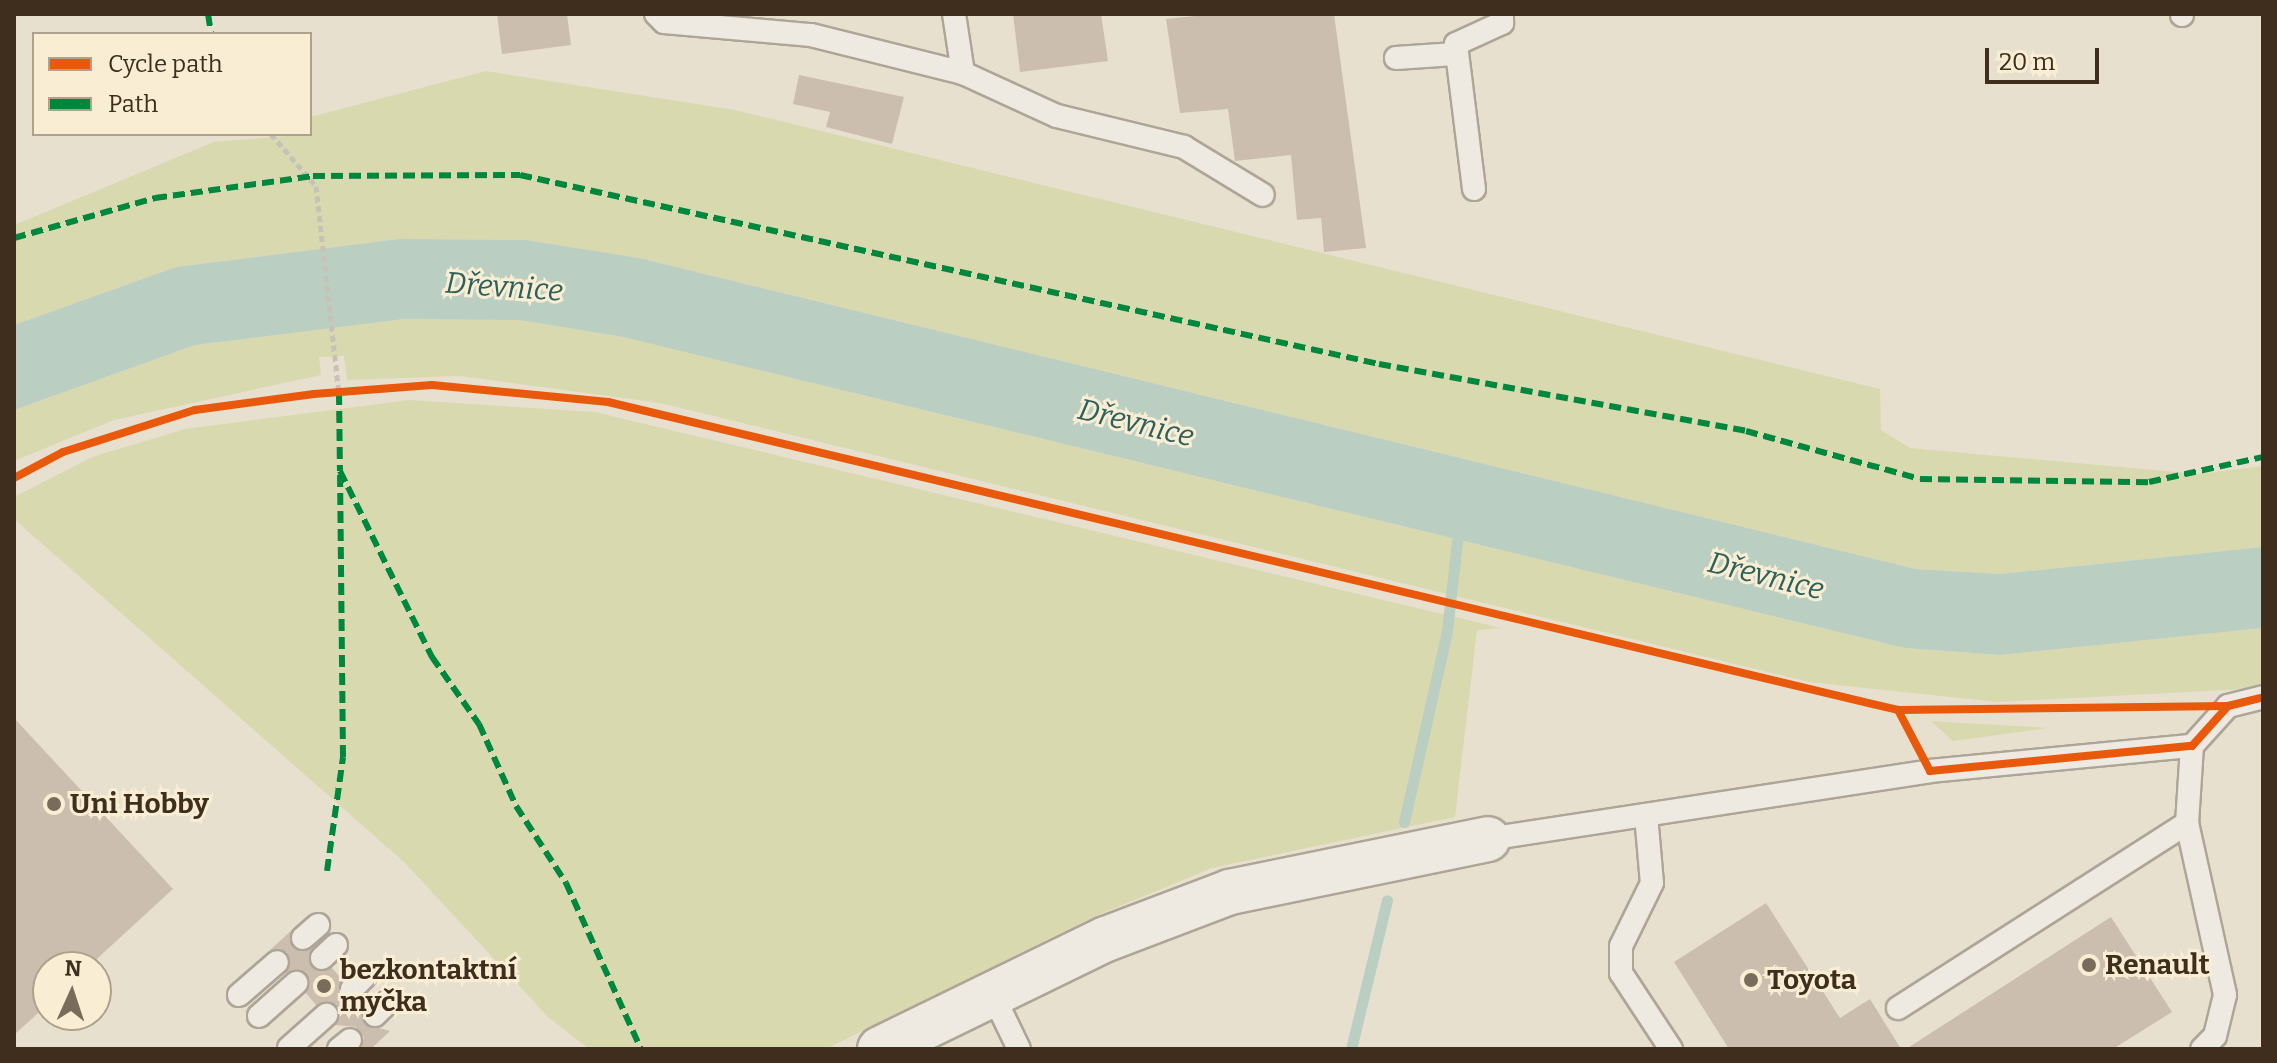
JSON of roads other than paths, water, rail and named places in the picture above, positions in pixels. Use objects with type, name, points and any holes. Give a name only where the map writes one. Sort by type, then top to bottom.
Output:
[{"type":"street","points":[[880,1049],[1106,939],[1230,892],[1488,839]]},
{"type":"lane","points":[[656,14],[664,22],[811,35],[963,73],[1057,116],[1184,147],[1263,195]]},
{"type":"lane","points":[[954,14],[963,73]]},
{"type":"lane","points":[[1474,189],[1456,44],[1502,23],[1502,14]]},
{"type":"lane","points":[[1396,58],[1455,54]]},
{"type":"lane","points":[[2202,1049],[2215,1036],[2225,995],[2187,823],[2192,746],[2228,706],[2263,697]]},
{"type":"lane","points":[[1488,839],[1930,771],[2192,746]]},
{"type":"lane","points":[[1646,815],[1652,883],[1621,946],[1621,973],[1671,1049]]},
{"type":"lane","points":[[1898,1008],[2187,823]]},
{"type":"lane","points":[[239,995],[277,962]]},
{"type":"lane","points":[[259,1016],[296,983]]},
{"type":"lane","points":[[993,995],[1019,1049]]},
{"type":"lane","points":[[289,1048],[326,1015]]},
{"type":"water","name":"Dřevnice","points":[[399,239],[526,240],[639,258],[1916,569],[2000,574],[2263,547],[2263,628],[2000,655],[1905,648],[623,337],[519,320],[404,319],[195,345],[14,410],[14,325],[176,267]]},
{"type":"waterway","points":[[1404,822],[1447,631],[1459,524]]},
{"type":"waterway","points":[[1351,1049],[1387,900]]},
{"type":"place","name":"Uni Hobby","points":[[54,804]]},
{"type":"place","name":"Renault","points":[[2089,965]]},
{"type":"place","name":"Toyota","points":[[1751,980]]},
{"type":"place","name":"bezkontaktní myčka","points":[[324,986]]}]
